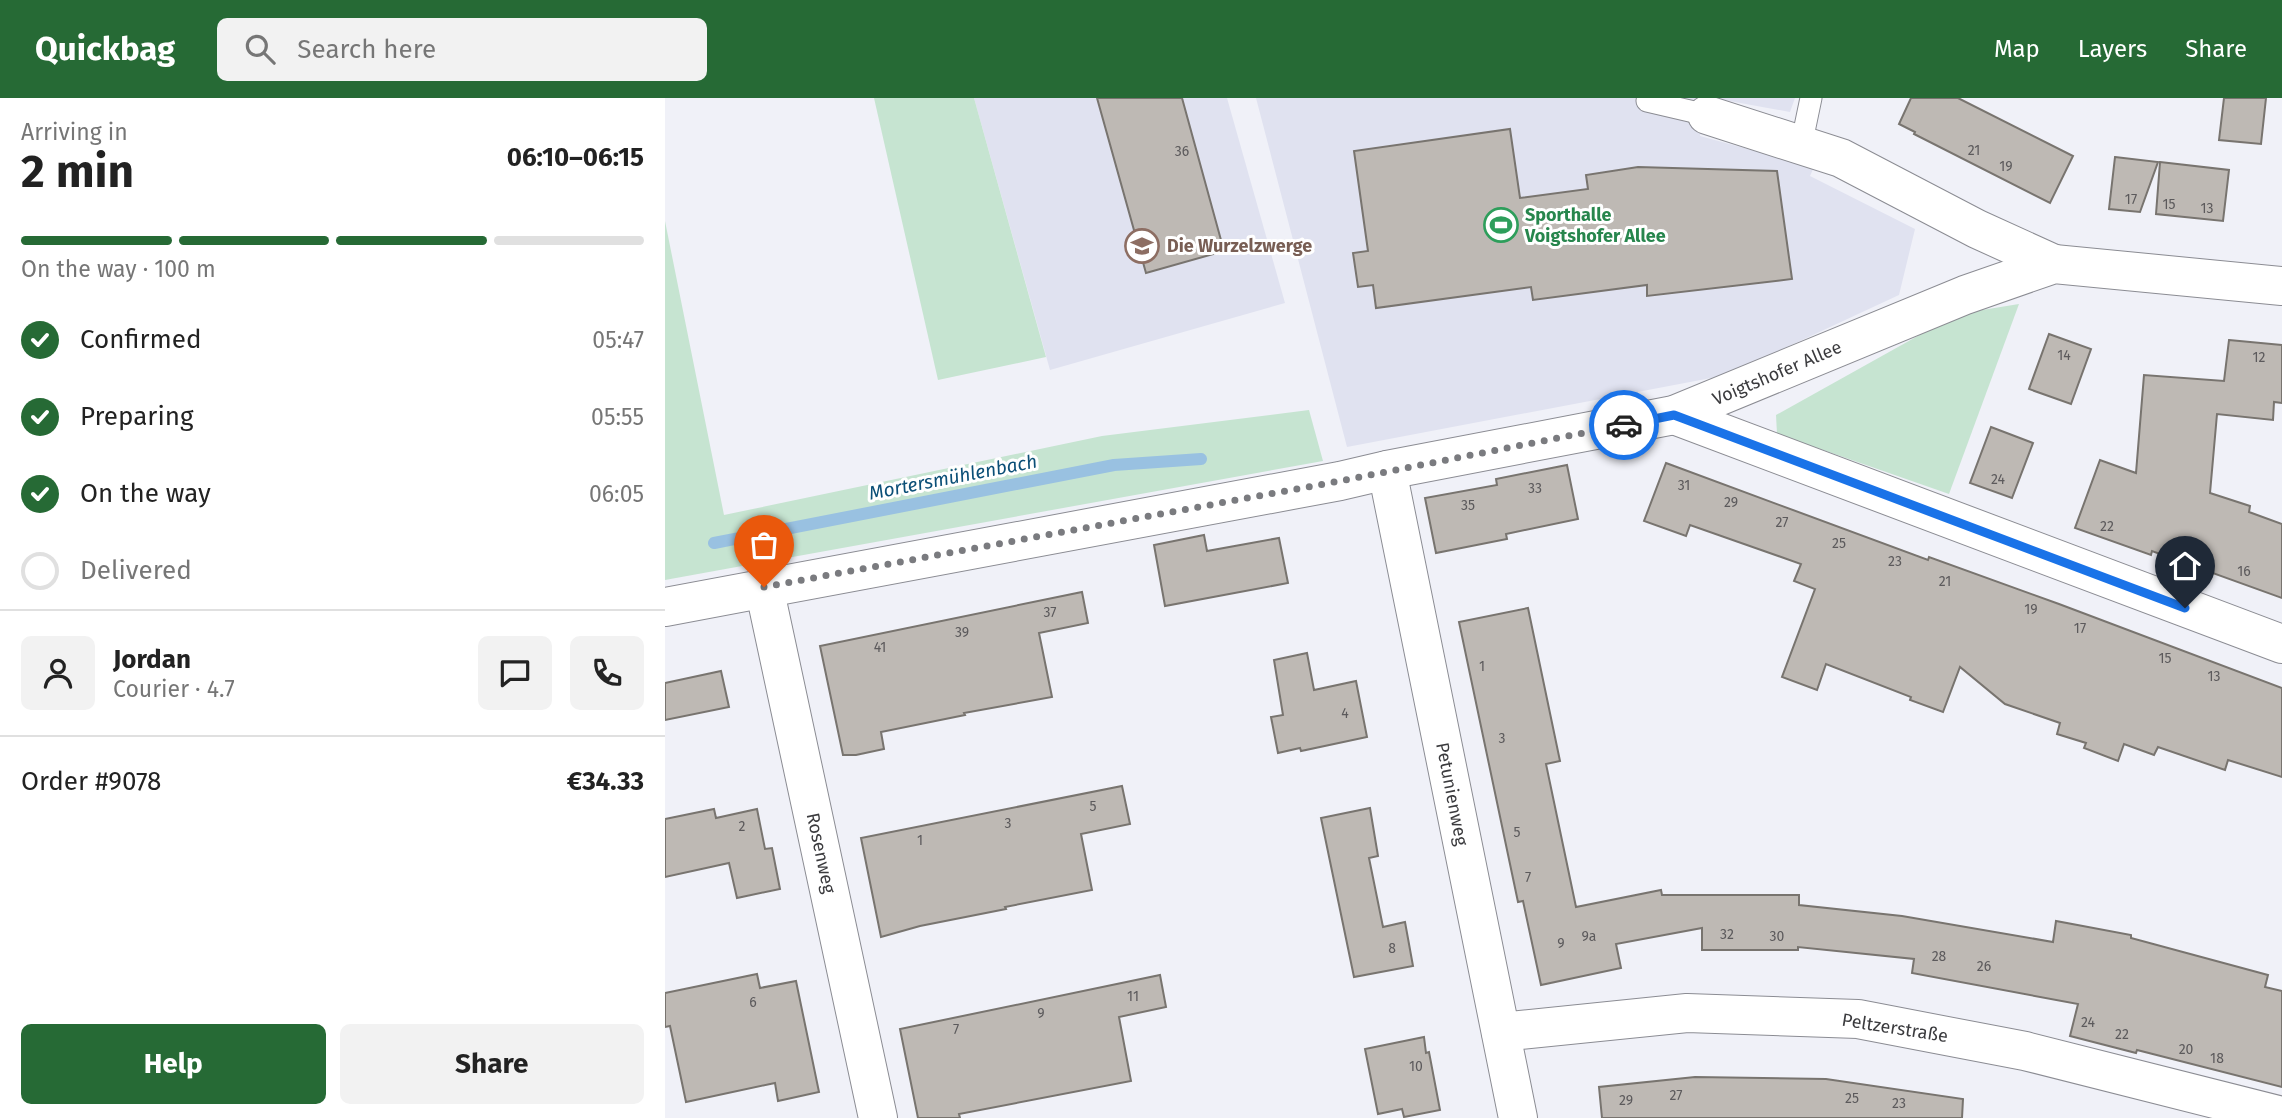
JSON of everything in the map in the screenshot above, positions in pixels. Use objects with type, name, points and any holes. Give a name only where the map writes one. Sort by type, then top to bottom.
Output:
[{"type":"street","name":"Voigtshofer Allee","points":[[1707,116],[1841,158],[1977,229],[2054,264],[2282,286]]},
{"type":"street","name":"Voigtshofer Allee","points":[[665,607],[1674,415],[1965,295],[2054,264]]},
{"type":"street","points":[[1674,415],[2282,645]]},
{"type":"street","name":"Petunienweg","points":[[1387,470],[1518,1118]]},
{"type":"street","name":"Rosenweg","points":[[764,587],[877,1118]]},
{"type":"street","name":"Peltzerstraße","points":[[1500,1032],[1687,1013],[1858,1018],[2025,1051],[2282,1116]]},
{"type":"lane","points":[[1801,146],[1811,98]]},
{"type":"lane","points":[[1647,101],[1707,116]]},
{"type":"shaded area","name":"Die Wurzelzwerge","points":[[974,98],[1227,98],[1285,303],[1050,370]]},
{"type":"shaded area","points":[[1256,98],[1708,98],[1700,136],[1814,167],[1810,176],[1915,229],[1899,295],[1727,375],[1347,447]]},
{"type":"shaded area","points":[[1713,98],[1795,98],[1790,112]]},
{"type":"green space","points":[[874,98],[974,98],[1046,357],[938,380]]},
{"type":"green space","points":[[665,221],[724,515],[1102,436],[1309,410],[1323,461],[665,580]]},
{"type":"green space","points":[[2019,304],[1949,494],[1777,434],[1776,415],[1950,318]]},
{"type":"building","points":[[1097,98],[1182,98],[1224,251],[1146,273]]},
{"type":"building","points":[[1911,98],[1958,98],[2073,156],[2050,203],[1899,124]]},
{"type":"building","points":[[2224,98],[2266,98],[2261,144],[2219,140]]},
{"type":"building","name":"Sporthalle Voigtshofer Allee","points":[[1510,129],[1520,198],[1588,189],[1586,175],[1638,167],[1777,171],[1792,279],[1647,296],[1647,285],[1533,300],[1531,287],[1376,308],[1373,285],[1358,287],[1353,253],[1368,251],[1354,151]]},
{"type":"building","points":[[2115,157],[2158,162],[2140,212],[2109,209]]},
{"type":"building","points":[[2160,162],[2229,170],[2223,221],[2156,214]]},
{"type":"building","points":[[2049,334],[2091,349],[2071,404],[2029,389]]},
{"type":"building","points":[[2229,340],[2282,345],[2282,403],[2274,402],[2273,420],[2217,414],[2210,493],[2250,506],[2249,512],[2282,524],[2282,598],[2152,551],[2151,555],[2075,528],[2100,460],[2136,473],[2144,375],[2224,381]]},
{"type":"building","points":[[1991,427],[2033,443],[2012,498],[1970,483]]},
{"type":"building","points":[[1666,463],[1928,560],[1929,557],[2059,604],[2282,688],[2282,777],[2228,760],[2225,770],[2158,747],[2154,755],[2124,744],[2118,761],[2084,748],[2086,743],[2057,734],[2060,723],[2005,704],[1960,667],[1943,712],[1826,664],[1817,690],[1782,677],[1815,589],[1794,581],[1801,564],[1690,525],[1686,536],[1644,521]]},
{"type":"building","points":[[1567,465],[1578,519],[1506,534],[1507,539],[1436,553],[1425,498],[1497,485],[1496,479]]},
{"type":"building","points":[[1204,535],[1207,551],[1279,538],[1288,583],[1165,606],[1154,545]]},
{"type":"building","points":[[1082,592],[1088,623],[1039,633],[1052,697],[881,732],[884,749],[843,755],[820,646]]},
{"type":"building","points":[[1528,608],[1560,761],[1546,764],[1576,907],[1661,890],[1662,895],[1799,895],[1799,905],[1902,916],[2053,942],[2056,921],[2131,935],[2131,938],[2268,975],[2265,987],[2282,991],[2282,1087],[2070,1036],[2078,1004],[1912,973],[1914,959],[1798,947],[1798,950],[1702,950],[1702,928],[1616,944],[1621,968],[1541,985],[1523,901],[1518,902],[1459,622]]},
{"type":"building","points":[[1307,653],[1314,690],[1356,681],[1367,737],[1301,751],[1300,748],[1278,753],[1271,717],[1283,715],[1274,660]]},
{"type":"building","points":[[721,671],[729,707],[665,720],[665,683]]},
{"type":"building","points":[[1122,786],[1130,824],[1081,834],[1092,890],[1005,907],[1006,909],[920,926],[881,937],[861,838]]},
{"type":"building","points":[[1370,808],[1378,856],[1369,858],[1383,927],[1405,922],[1413,966],[1354,977],[1321,818]]},
{"type":"building","points":[[714,809],[716,818],[757,809],[765,849],[772,848],[780,889],[737,898],[729,863],[665,877],[665,819]]},
{"type":"building","points":[[757,974],[760,988],[796,981],[819,1092],[778,1101],[775,1083],[686,1102],[670,1026],[665,1027],[665,993]]},
{"type":"building","points":[[1160,975],[1166,1007],[1119,1017],[1131,1081],[959,1114],[960,1118],[918,1118],[900,1029]]},
{"type":"building","points":[[1424,1037],[1440,1110],[1404,1117],[1402,1109],[1378,1114],[1365,1049]]},
{"type":"building","points":[[1695,1077],[1826,1079],[1963,1099],[1962,1118],[1602,1118],[1599,1087]]},
{"type":"waterway","name":"Mortersmühlenbach","points":[[714,543],[1114,465],[1201,459]]},
{"type":"way so far","points":[[764,587],[1340,481],[1624,425]]},
{"type":"place","name":"Sporthalle Voigtshofer Allee","points":[[1501,225]]},
{"type":"place","name":"Die Wurzelzwerge","points":[[1142,246]]},
{"type":"route","points":[[1624,425],[1674,415],[2185,608]]}]
